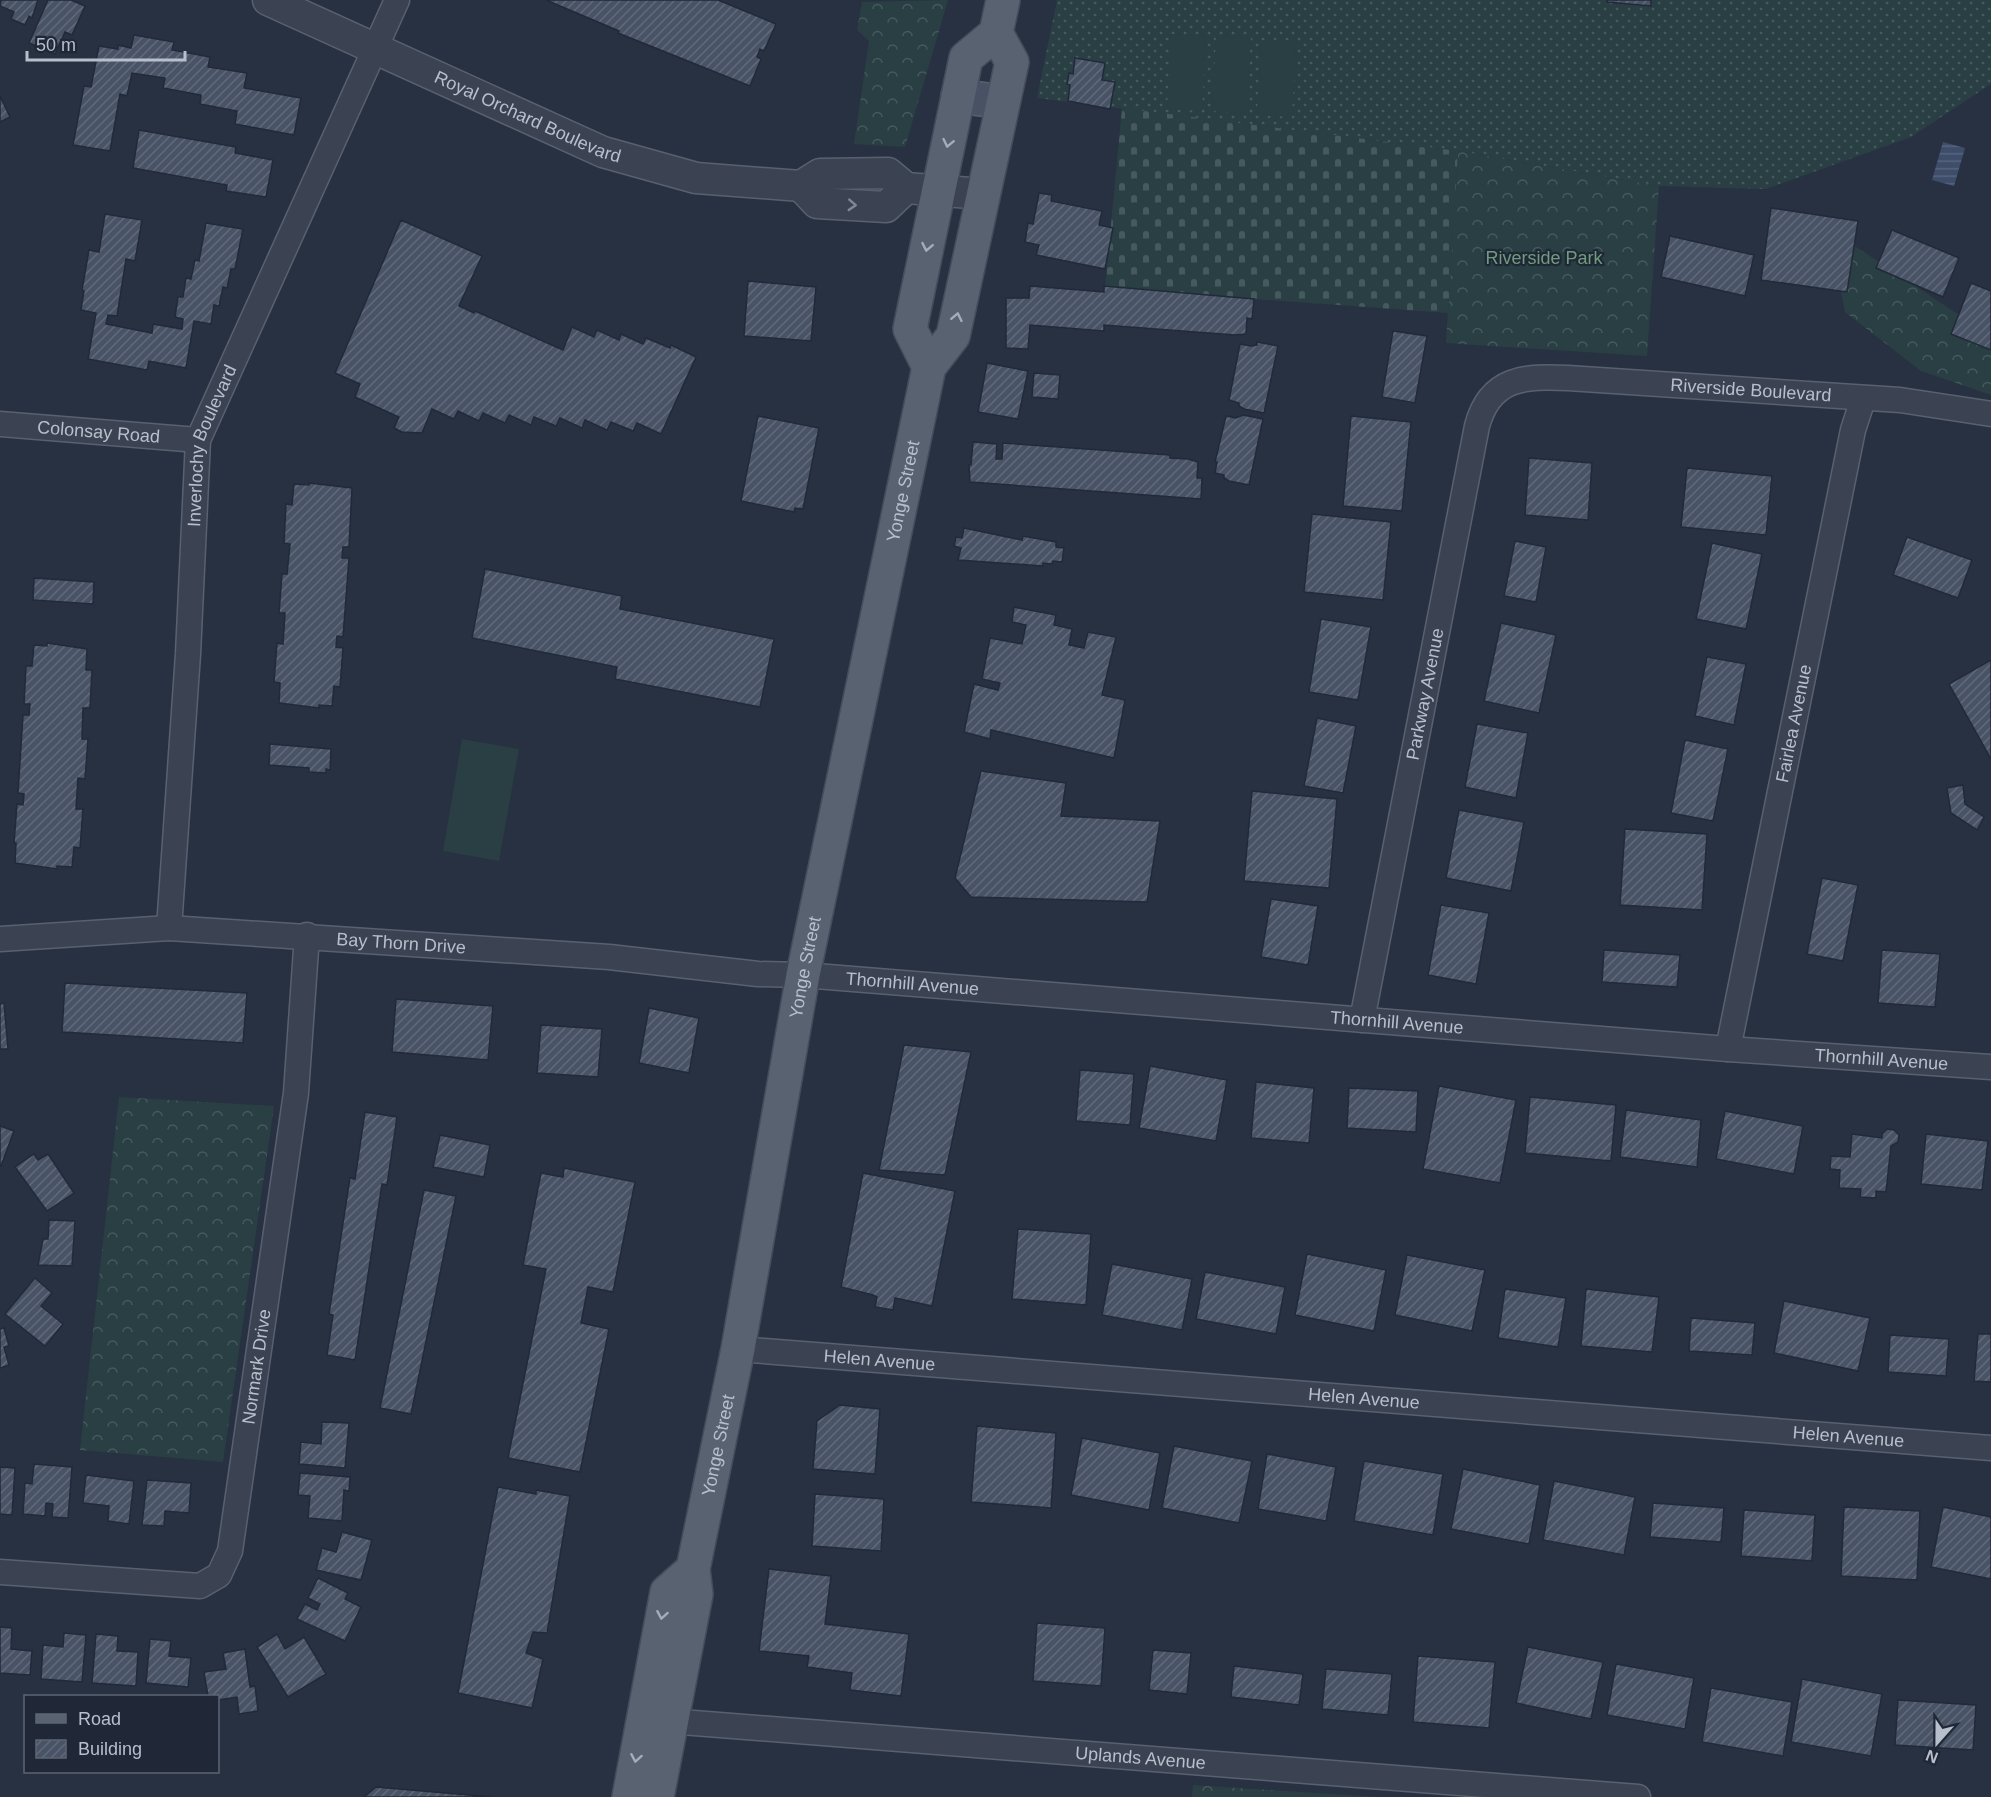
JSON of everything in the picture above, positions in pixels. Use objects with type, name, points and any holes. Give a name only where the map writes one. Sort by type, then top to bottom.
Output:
[{"type":"main road","points":[[929,367],[910,329],[966,58],[996,33],[1003,0]]},
{"type":"main road","name":"Yonge Street","points":[[657,1797],[657,1720],[667,1592],[693,1569],[738,1349],[803,975],[929,367],[952,336],[1004,102],[1012,62],[996,33]]},
{"type":"main road","points":[[958,96],[1004,102]]},
{"type":"main road","name":"Yonge Street","points":[[629,1797],[657,1720]]},
{"type":"street","name":"Royal Orchard Boulevard","points":[[267,0],[603,152],[696,178],[801,186],[817,203],[886,207],[906,188],[983,194]]},
{"type":"street","name":"Inverlochy Boulevard","points":[[169,928],[188,654],[198,440],[397,0]]},
{"type":"street","name":"Riverside Boulevard","points":[[1512,382],[1531,376],[1568,378],[1923,402],[1991,414]]},
{"type":"street","name":"Parkway Avenue","points":[[1362,1020],[1477,426],[1486,402],[1512,382]]},
{"type":"street","name":"Fairlea Avenue","points":[[1728,1049],[1853,430],[1863,399]]},
{"type":"street","name":"Colonsay Road","points":[[0,424],[198,440]]},
{"type":"street","name":"Bay Thorn Drive","points":[[0,939],[169,928],[307,935],[609,957],[758,974],[803,975]]},
{"type":"street","name":"Normark Drive","points":[[0,1572],[200,1586],[219,1575],[230,1551],[296,1093],[307,935]]},
{"type":"street","name":"Thornhill Avenue","points":[[803,975],[1728,1049],[1991,1067]]},
{"type":"street","name":"Helen Avenue","points":[[738,1349],[1991,1448]]},
{"type":"street","name":"Uplands Avenue","points":[[657,1720],[1449,1790],[1638,1797]]},
{"type":"green space","points":[[948,0],[905,147],[854,144],[869,41],[857,30],[862,2]]},
{"type":"green space","points":[[1057,0],[1991,0],[1991,84],[1911,137],[1766,189],[1659,186],[1458,151],[1037,98]]},
{"type":"green space","points":[[1171,34],[1206,36],[1202,111],[1167,109]]},
{"type":"green space","points":[[1216,36],[1251,38],[1246,113],[1212,111]]},
{"type":"green space","points":[[1261,40],[1296,42],[1292,117],[1257,115]]},
{"type":"green space","points":[[1122,108],[1458,151],[1448,313],[1105,288]]},
{"type":"green space","name":"Riverside Park","points":[[1458,151],[1659,186],[1647,356],[1446,343]]},
{"type":"green space","points":[[1829,229],[1991,336],[1991,395],[1921,371],[1845,312]]},
{"type":"green space","points":[[462,739],[519,749],[499,861],[443,851]]},
{"type":"green space","points":[[119,1097],[274,1106],[223,1462],[80,1450]]},
{"type":"green space","points":[[1193,1785],[1377,1797],[1192,1797]]},
{"type":"water","points":[[1943,142],[1965,148],[1954,186],[1932,180]]},
{"type":"building","points":[[1,0],[38,0],[32,18],[29,16],[25,25],[11,19],[14,12],[0,6]]},
{"type":"building","points":[[48,0],[71,0],[85,6],[72,35],[65,32],[55,54],[29,43]]},
{"type":"building","points":[[546,0],[718,0],[776,24],[764,51],[760,49],[757,57],[761,59],[750,86],[618,33],[619,31]]},
{"type":"building","points":[[1607,0],[1651,0],[1651,6],[1607,2]]},
{"type":"building","points":[[134,35],[174,42],[172,50],[210,57],[208,67],[247,73],[244,88],[301,98],[294,135],[235,124],[237,111],[200,104],[201,95],[163,88],[165,78],[132,73],[127,96],[120,94],[110,151],[73,145],[84,86],[91,87],[99,46],[118,49],[118,45],[131,48]]},
{"type":"building","points":[[1075,58],[1105,63],[1102,80],[1115,82],[1110,109],[1068,101],[1070,85],[1067,84],[1069,73],[1073,74]]},
{"type":"building","points":[[0,96],[10,117],[0,122]]},
{"type":"building","points":[[139,130],[236,147],[235,153],[273,160],[266,197],[226,191],[227,185],[133,168]]},
{"type":"building","points":[[1039,193],[1052,195],[1051,201],[1102,211],[1099,225],[1113,228],[1105,269],[1036,255],[1039,245],[1025,242],[1028,223],[1033,224]]},
{"type":"building","points":[[1771,208],[1858,221],[1847,292],[1761,280]]},
{"type":"building","points":[[105,214],[142,220],[135,261],[126,259],[117,316],[108,315],[106,324],[152,333],[153,324],[182,329],[183,319],[175,317],[178,297],[183,297],[186,278],[191,279],[195,260],[199,261],[206,223],[243,229],[235,269],[231,269],[227,288],[223,287],[219,306],[214,305],[211,324],[194,321],[186,368],[149,361],[147,370],[88,359],[96,313],[81,310],[84,291],[82,290],[89,250],[99,252]]},
{"type":"building","points":[[401,220],[482,256],[459,306],[474,313],[475,311],[563,350],[572,327],[594,337],[597,330],[619,340],[621,334],[643,344],[646,338],[670,348],[671,345],[696,357],[661,434],[637,423],[633,431],[611,422],[607,430],[585,420],[582,428],[560,418],[556,426],[534,417],[531,425],[509,415],[505,423],[483,413],[479,421],[458,411],[454,419],[432,409],[422,433],[402,432],[394,428],[399,417],[355,397],[360,384],[335,373]]},
{"type":"building","points":[[1892,230],[1959,258],[1943,297],[1876,268]]},
{"type":"building","points":[[1670,236],[1754,255],[1745,296],[1661,277]]},
{"type":"building","points":[[748,281],[816,287],[811,341],[744,336]]},
{"type":"building","points":[[1971,283],[1991,291],[1991,350],[1951,334]]},
{"type":"building","points":[[1030,286],[1104,292],[1104,286],[1254,299],[1252,319],[1247,318],[1246,334],[1235,335],[1104,325],[1104,331],[1030,325],[1028,349],[1006,348],[1006,298],[1029,298]]},
{"type":"building","points":[[1393,331],[1427,336],[1415,403],[1382,397]]},
{"type":"building","points":[[1257,342],[1278,346],[1264,413],[1244,409],[1239,406],[1239,403],[1229,400],[1240,344],[1251,346],[1257,345]]},
{"type":"building","points":[[987,363],[1028,371],[1018,419],[978,412]]},
{"type":"building","points":[[1034,373],[1060,375],[1058,399],[1032,397]]},
{"type":"building","points":[[1243,415],[1263,419],[1249,485],[1229,481],[1224,478],[1224,475],[1215,473],[1217,462],[1215,462],[1226,416],[1236,418]]},
{"type":"building","points":[[758,416],[819,428],[803,509],[795,508],[794,512],[741,501]]},
{"type":"building","points":[[1351,416],[1411,422],[1402,511],[1343,506]]},
{"type":"building","points":[[973,442],[997,444],[996,459],[1002,459],[1003,443],[1170,455],[1170,458],[1188,459],[1198,462],[1197,478],[1202,478],[1201,499],[970,482],[969,465],[971,465]]},
{"type":"building","points":[[1529,458],[1592,463],[1588,520],[1525,515]]},
{"type":"building","points":[[1687,468],[1772,476],[1766,535],[1681,527]]},
{"type":"building","points":[[309,483],[352,488],[349,547],[343,547],[342,558],[349,558],[343,637],[337,636],[336,647],[343,648],[340,687],[334,686],[332,706],[319,705],[319,708],[279,703],[280,683],[274,682],[277,643],[283,644],[285,613],[279,613],[282,574],[287,574],[290,544],[284,543],[286,504],[292,505],[294,484],[309,485]]},
{"type":"building","points":[[1312,514],[1391,522],[1383,600],[1304,592]]},
{"type":"building","points":[[964,528],[1022,540],[1023,536],[1056,542],[1056,547],[1064,548],[1062,562],[1043,563],[1043,566],[958,560],[961,548],[954,546],[956,537],[962,538]]},
{"type":"building","points":[[1907,537],[1972,560],[1958,598],[1893,575]]},
{"type":"building","points":[[1515,541],[1546,547],[1536,602],[1504,596]]},
{"type":"building","points":[[1712,543],[1762,554],[1746,629],[1696,619]]},
{"type":"building","points":[[485,569],[622,596],[620,609],[774,639],[760,707],[615,679],[617,667],[472,638]]},
{"type":"building","points":[[34,578],[94,582],[93,604],[33,600]]},
{"type":"building","points":[[1014,607],[1056,615],[1054,625],[1072,629],[1069,645],[1084,648],[1088,632],[1116,637],[1102,695],[1125,700],[1114,758],[991,730],[990,739],[964,732],[974,684],[998,690],[1000,683],[982,679],[990,638],[1022,644],[1026,625],[1012,622]]},
{"type":"building","points":[[1321,619],[1371,627],[1358,700],[1309,692]]},
{"type":"building","points":[[1501,623],[1556,635],[1539,713],[1484,701]]},
{"type":"building","points":[[47,643],[87,649],[86,670],[92,670],[90,708],[83,708],[82,739],[88,739],[85,779],[78,778],[76,809],[83,809],[80,848],[74,847],[72,867],[57,866],[57,869],[15,863],[16,843],[14,843],[17,804],[23,805],[24,794],[18,793],[23,715],[29,715],[30,704],[24,704],[26,666],[32,666],[34,645],[47,646]]},
{"type":"building","points":[[1707,657],[1746,664],[1734,725],[1695,716]]},
{"type":"building","points":[[1991,660],[1991,759],[1949,684]]},
{"type":"building","points":[[1317,718],[1356,726],[1343,793],[1304,786]]},
{"type":"building","points":[[1477,724],[1528,733],[1516,798],[1465,787]]},
{"type":"building","points":[[1685,740],[1728,749],[1713,821],[1671,813]]},
{"type":"building","points":[[270,744],[331,749],[330,770],[326,769],[326,773],[309,772],[309,768],[269,765]]},
{"type":"building","points":[[981,771],[1066,783],[1061,816],[1160,821],[1147,902],[971,897],[955,878]]},
{"type":"building","points":[[1963,785],[1965,804],[1984,817],[1977,830],[1951,813],[1947,788]]},
{"type":"building","points":[[1252,791],[1337,799],[1329,888],[1244,881]]},
{"type":"building","points":[[1459,810],[1524,822],[1511,891],[1446,878]]},
{"type":"building","points":[[1625,829],[1707,834],[1702,910],[1620,905]]},
{"type":"building","points":[[1822,878],[1858,885],[1843,961],[1807,954]]},
{"type":"building","points":[[1271,899],[1318,906],[1308,965],[1261,957]]},
{"type":"building","points":[[1441,905],[1489,913],[1476,984],[1428,975]]},
{"type":"building","points":[[1604,950],[1680,955],[1677,987],[1602,982]]},
{"type":"building","points":[[1882,950],[1940,954],[1935,1007],[1878,1003]]},
{"type":"building","points":[[65,983],[247,993],[243,1043],[62,1032]]},
{"type":"building","points":[[396,999],[493,1006],[488,1060],[392,1052]]},
{"type":"building","points":[[4,1003],[8,1049],[0,1049],[0,1004]]},
{"type":"building","points":[[649,1008],[699,1018],[689,1073],[639,1063]]},
{"type":"building","points":[[541,1025],[602,1029],[598,1077],[537,1073]]},
{"type":"building","points":[[904,1045],[971,1052],[945,1175],[879,1170]]},
{"type":"building","points":[[1150,1066],[1227,1080],[1216,1141],[1139,1128]]},
{"type":"building","points":[[1080,1070],[1134,1074],[1130,1125],[1076,1121]]},
{"type":"building","points":[[1256,1082],[1314,1088],[1309,1143],[1251,1138]]},
{"type":"building","points":[[1439,1086],[1516,1100],[1500,1183],[1423,1169]]},
{"type":"building","points":[[1349,1088],[1418,1091],[1416,1132],[1347,1128]]},
{"type":"building","points":[[1530,1097],[1616,1105],[1611,1161],[1525,1153]]},
{"type":"building","points":[[1626,1110],[1701,1120],[1697,1167],[1620,1157]]},
{"type":"building","points":[[1725,1111],[1803,1126],[1794,1174],[1716,1159]]},
{"type":"building","points":[[365,1112],[397,1117],[387,1185],[382,1184],[355,1360],[327,1355],[333,1315],[329,1314],[350,1178],[355,1179]]},
{"type":"building","points":[[0,1126],[14,1131],[1,1166],[0,1166]]},
{"type":"building","points":[[1887,1129],[1894,1130],[1899,1135],[1898,1142],[1891,1146],[1886,1192],[1876,1191],[1876,1198],[1860,1197],[1861,1189],[1839,1188],[1840,1170],[1830,1169],[1831,1156],[1850,1157],[1852,1134],[1882,1138],[1882,1134]]},
{"type":"building","points":[[1926,1134],[1988,1141],[1982,1190],[1921,1184]]},
{"type":"building","points":[[440,1135],[490,1145],[484,1177],[433,1167]]},
{"type":"building","points":[[34,1154],[38,1160],[48,1154],[74,1193],[47,1211],[15,1167]]},
{"type":"building","points":[[564,1168],[635,1182],[613,1292],[588,1287],[581,1323],[609,1329],[580,1472],[508,1458],[546,1269],[523,1265],[541,1173],[563,1177]]},
{"type":"building","points":[[863,1173],[955,1191],[932,1306],[895,1298],[893,1310],[875,1307],[877,1297],[841,1287]]},
{"type":"building","points":[[424,1190],[456,1196],[411,1414],[380,1408]]},
{"type":"building","points":[[49,1220],[75,1221],[72,1266],[38,1265],[43,1239],[48,1239]]},
{"type":"building","points":[[1018,1229],[1091,1234],[1086,1305],[1012,1299]]},
{"type":"building","points":[[1307,1254],[1386,1270],[1374,1331],[1295,1315]]},
{"type":"building","points":[[1407,1255],[1485,1270],[1472,1331],[1395,1315]]},
{"type":"building","points":[[1112,1264],[1192,1279],[1182,1330],[1102,1315]]},
{"type":"building","points":[[1205,1272],[1285,1287],[1276,1334],[1196,1319]]},
{"type":"building","points":[[35,1278],[52,1293],[41,1306],[63,1324],[45,1346],[5,1314]]},
{"type":"building","points":[[1505,1289],[1566,1298],[1558,1347],[1498,1338]]},
{"type":"building","points":[[1586,1289],[1659,1297],[1652,1352],[1581,1346]]},
{"type":"building","points":[[1784,1301],[1870,1318],[1858,1371],[1774,1353]]},
{"type":"building","points":[[1691,1318],[1755,1323],[1752,1355],[1689,1351]]},
{"type":"building","points":[[4,1328],[9,1346],[4,1347],[9,1365],[0,1368],[0,1329]]},
{"type":"building","points":[[1978,1334],[1991,1334],[1991,1382],[1974,1381]]},
{"type":"building","points":[[1890,1335],[1949,1339],[1946,1376],[1888,1372]]},
{"type":"building","points":[[840,1405],[880,1409],[875,1474],[813,1469],[817,1421]]},
{"type":"building","points":[[322,1422],[349,1423],[345,1468],[299,1464],[301,1442],[321,1444]]},
{"type":"building","points":[[977,1426],[1056,1433],[1051,1508],[971,1502]]},
{"type":"building","points":[[1082,1438],[1160,1453],[1149,1510],[1071,1495]]},
{"type":"building","points":[[1174,1446],[1252,1461],[1239,1523],[1162,1508]]},
{"type":"building","points":[[1267,1454],[1336,1467],[1326,1521],[1258,1509]]},
{"type":"building","points":[[1364,1461],[1443,1474],[1433,1535],[1354,1521]]},
{"type":"building","points":[[34,1464],[72,1467],[68,1518],[52,1517],[53,1504],[46,1503],[45,1516],[23,1514],[25,1483],[32,1484]]},
{"type":"building","points":[[0,1467],[15,1468],[12,1515],[0,1514]]},
{"type":"building","points":[[1463,1469],[1540,1485],[1529,1544],[1451,1529]]},
{"type":"building","points":[[300,1473],[350,1477],[349,1491],[344,1490],[342,1521],[308,1518],[310,1496],[298,1495]]},
{"type":"building","points":[[86,1475],[134,1481],[129,1524],[108,1521],[109,1506],[83,1503]]},
{"type":"building","points":[[147,1480],[191,1483],[189,1513],[165,1511],[164,1526],[142,1525]]},
{"type":"building","points":[[1554,1481],[1635,1497],[1624,1555],[1543,1540]]},
{"type":"building","points":[[498,1487],[536,1494],[536,1490],[570,1496],[547,1633],[533,1632],[526,1653],[543,1659],[532,1708],[458,1693]]},
{"type":"building","points":[[815,1494],[884,1499],[881,1551],[812,1546]]},
{"type":"building","points":[[1653,1503],[1724,1508],[1721,1542],[1650,1537]]},
{"type":"building","points":[[1844,1507],[1920,1511],[1917,1580],[1841,1576]]},
{"type":"building","points":[[1943,1507],[1991,1517],[1991,1579],[1931,1567]]},
{"type":"building","points":[[1744,1510],[1815,1515],[1812,1561],[1741,1556]]},
{"type":"building","points":[[342,1532],[372,1540],[361,1580],[316,1570],[322,1548],[336,1552]]},
{"type":"building","points":[[769,1569],[831,1576],[825,1624],[909,1634],[901,1696],[850,1690],[852,1673],[807,1667],[809,1656],[759,1651]]},
{"type":"building","points":[[318,1578],[348,1593],[345,1599],[361,1607],[345,1641],[297,1619],[305,1604],[317,1610],[320,1604],[308,1598]]},
{"type":"building","points":[[1037,1623],[1105,1628],[1101,1686],[1033,1681]]},
{"type":"building","points":[[0,1627],[12,1628],[11,1649],[32,1651],[30,1675],[0,1673]]},
{"type":"building","points":[[64,1633],[86,1635],[82,1682],[41,1679],[43,1645],[63,1647]]},
{"type":"building","points":[[96,1634],[118,1636],[117,1651],[138,1652],[136,1686],[92,1683]]},
{"type":"building","points":[[277,1634],[285,1649],[304,1637],[326,1674],[288,1697],[257,1647]]},
{"type":"building","points":[[150,1639],[171,1641],[169,1656],[191,1658],[188,1687],[146,1683]]},
{"type":"building","points":[[1528,1647],[1603,1662],[1591,1719],[1516,1703]]},
{"type":"building","points":[[245,1649],[250,1687],[255,1686],[258,1711],[239,1714],[237,1697],[219,1700],[219,1695],[208,1695],[204,1672],[226,1669],[223,1653]]},
{"type":"building","points":[[1153,1650],[1191,1653],[1187,1694],[1149,1690]]},
{"type":"building","points":[[1418,1656],[1495,1662],[1489,1728],[1413,1722]]},
{"type":"building","points":[[1616,1664],[1694,1678],[1685,1729],[1607,1715]]},
{"type":"building","points":[[1234,1666],[1303,1674],[1299,1705],[1231,1697]]},
{"type":"building","points":[[1326,1669],[1392,1674],[1388,1715],[1322,1709]]},
{"type":"building","points":[[1802,1679],[1882,1694],[1871,1756],[1791,1742]]},
{"type":"building","points":[[1711,1688],[1792,1702],[1783,1756],[1702,1742]]},
{"type":"building","points":[[1898,1700],[1976,1705],[1973,1750],[1895,1745]]},
{"type":"building","points":[[376,1787],[492,1797],[364,1797]]}]
